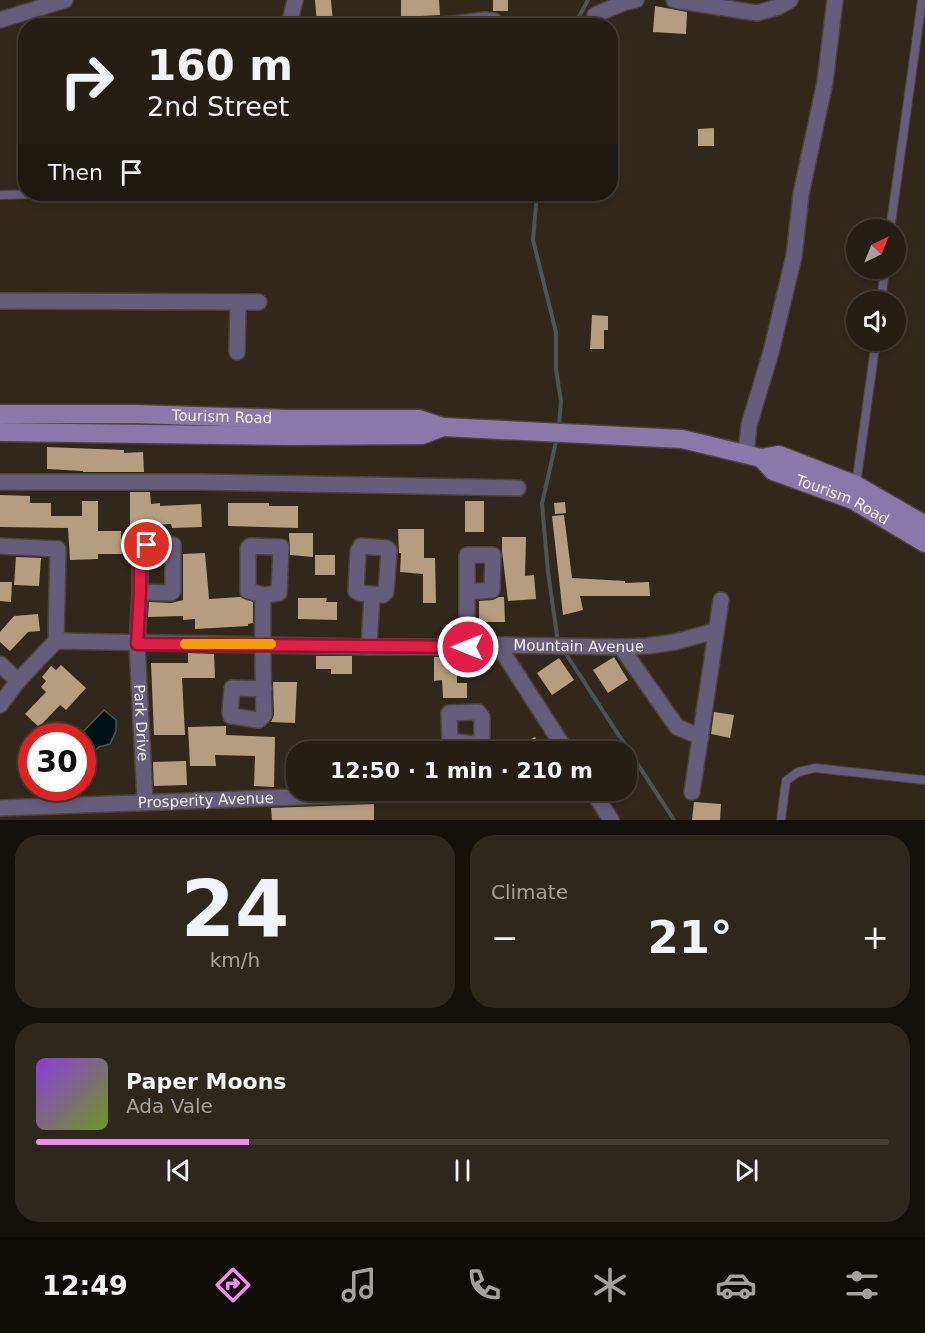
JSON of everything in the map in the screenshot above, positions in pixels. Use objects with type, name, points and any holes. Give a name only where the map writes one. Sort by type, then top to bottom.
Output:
[{"type":"main road","name":"Tourism Road","points":[[0,414],[418,419],[443,428],[682,439],[753,456],[772,471],[855,493],[925,525]]},
{"type":"main road","name":"Tourism Road","points":[[0,432],[292,436],[422,435],[443,428]]},
{"type":"main road","name":"Tourism Road","points":[[855,493],[925,543]]},
{"type":"street","points":[[0,20],[65,0]]},
{"type":"street","points":[[291,18],[295,0]]},
{"type":"street","points":[[595,15],[636,0]]},
{"type":"street","points":[[674,0],[757,13],[778,7],[790,0]]},
{"type":"street","points":[[753,456],[749,425],[771,351],[794,256],[801,194],[825,82],[835,0]]},
{"type":"street","points":[[0,301],[259,302]]},
{"type":"street","points":[[237,352],[238,302]]},
{"type":"street","points":[[0,482],[201,482],[518,488]]},
{"type":"street","name":"Park Drive","points":[[140,592],[171,593],[174,589],[173,545],[147,545],[142,546],[140,550],[137,644],[145,801]]},
{"type":"street","points":[[0,546],[52,548],[58,549],[59,553],[56,641],[18,681],[0,705]]},
{"type":"street","points":[[468,592],[492,590],[494,556],[491,554],[467,555],[468,647]]},
{"type":"street","points":[[263,595],[261,644],[264,689],[264,715],[259,720],[231,716],[233,687],[264,689]]},
{"type":"street","points":[[369,647],[372,595]]},
{"type":"street","points":[[692,792],[721,600]]},
{"type":"street","name":"Mountain Avenue","points":[[56,641],[369,647],[498,645],[621,647],[675,642],[715,631]]},
{"type":"street","points":[[498,645],[560,741]]},
{"type":"street","points":[[621,647],[677,727],[701,737]]},
{"type":"street","points":[[0,664],[18,681]]},
{"type":"street","name":"Prosperity Avenue","points":[[0,808],[286,797]]},
{"type":"street","points":[[599,801],[611,820]]},
{"type":"lane","points":[[891,219],[922,0]]},
{"type":"lane","points":[[915,51],[925,51]]},
{"type":"lane","points":[[0,195],[18,195]]},
{"type":"lane","points":[[855,493],[874,351]]},
{"type":"lane","points":[[781,820],[786,781],[798,772],[815,768],[925,780]]},
{"type":"shaded area","points":[[104,710],[116,720],[116,731],[110,744],[96,750],[96,723],[92,723]]},
{"type":"building","points":[[315,0],[331,0],[333,18],[316,18]]},
{"type":"building","points":[[401,0],[439,0],[440,15],[401,17]]},
{"type":"building","points":[[493,0],[508,0],[508,11],[493,11]]},
{"type":"building","points":[[655,6],[687,12],[686,34],[653,32]]},
{"type":"building","points":[[714,128],[714,146],[698,146],[698,129]]},
{"type":"building","points":[[592,315],[608,316],[608,330],[604,330],[604,349],[590,349]]},
{"type":"building","points":[[47,447],[124,450],[124,453],[143,452],[144,472],[83,472],[47,469]]},
{"type":"building","points":[[130,492],[150,492],[151,504],[160,503],[160,506],[201,504],[202,527],[172,528],[171,524],[130,526]]},
{"type":"building","points":[[0,495],[30,496],[30,503],[51,503],[51,516],[82,516],[82,501],[98,501],[98,531],[121,531],[122,554],[98,554],[98,559],[70,560],[68,528],[0,527]]},
{"type":"building","points":[[465,501],[484,501],[484,532],[465,532]]},
{"type":"building","points":[[565,502],[566,513],[555,514],[554,503]]},
{"type":"building","points":[[228,503],[298,506],[298,528],[228,526]]},
{"type":"building","points":[[564,515],[572,578],[625,581],[625,583],[649,582],[650,596],[580,596],[583,610],[563,615],[552,516]]},
{"type":"building","points":[[398,529],[424,529],[424,558],[435,558],[436,603],[423,603],[423,574],[400,572],[401,553],[399,553]]},
{"type":"building","points":[[289,533],[313,533],[313,557],[290,555]]},
{"type":"building","points":[[502,537],[526,537],[525,576],[534,575],[536,599],[508,601]]},
{"type":"building","points":[[205,553],[209,599],[241,597],[253,602],[253,623],[248,626],[195,629],[195,619],[183,620],[183,616],[148,617],[149,602],[171,603],[183,600],[183,554]]},
{"type":"building","points":[[315,555],[335,555],[335,575],[315,575]]},
{"type":"building","points":[[16,557],[41,558],[39,586],[14,585]]},
{"type":"building","points":[[0,582],[12,582],[11,602],[0,601]]},
{"type":"building","points":[[504,597],[505,622],[479,622],[479,601]]},
{"type":"building","points":[[298,598],[327,598],[326,602],[337,602],[337,620],[298,619]]},
{"type":"building","points":[[38,614],[40,631],[28,632],[10,651],[0,642],[0,632],[14,616]]},
{"type":"building","points":[[188,653],[214,654],[215,678],[182,678],[185,735],[154,735],[151,663],[188,663]]},
{"type":"building","points":[[316,656],[352,656],[352,674],[331,674],[331,669],[316,669]]},
{"type":"building","points":[[434,657],[457,657],[457,683],[467,683],[467,698],[443,698],[442,680],[434,681]]},
{"type":"building","points":[[614,657],[628,680],[608,693],[593,670]]},
{"type":"building","points":[[559,658],[574,680],[552,695],[537,673]]},
{"type":"building","points":[[61,665],[86,688],[66,710],[60,705],[43,723],[35,723],[25,714],[46,692],[41,687],[46,681],[42,677],[51,666],[56,670]]},
{"type":"building","points":[[273,682],[297,682],[295,723],[271,722],[274,715]]},
{"type":"building","points":[[714,712],[734,715],[730,738],[711,734]]},
{"type":"building","points":[[226,726],[226,735],[275,737],[274,787],[254,786],[255,756],[215,755],[216,766],[190,766],[188,727]]},
{"type":"building","points":[[186,761],[187,785],[154,786],[153,762]]},
{"type":"building","points":[[694,802],[721,804],[720,820],[692,820]]},
{"type":"building","points":[[374,804],[374,820],[272,820],[271,808]]},
{"type":"waterway","points":[[578,18],[588,0]]},
{"type":"waterway","points":[[536,201],[533,240],[556,332],[556,369],[561,401],[559,426]]},
{"type":"waterway","points":[[557,437],[542,504],[548,572],[558,642]]},
{"type":"waterway","points":[[564,651],[674,820]]},
{"type":"slow traffic","points":[[185,644],[271,644]]},
{"type":"route","points":[[147,545],[142,546],[140,550],[137,644],[468,647]]}]
